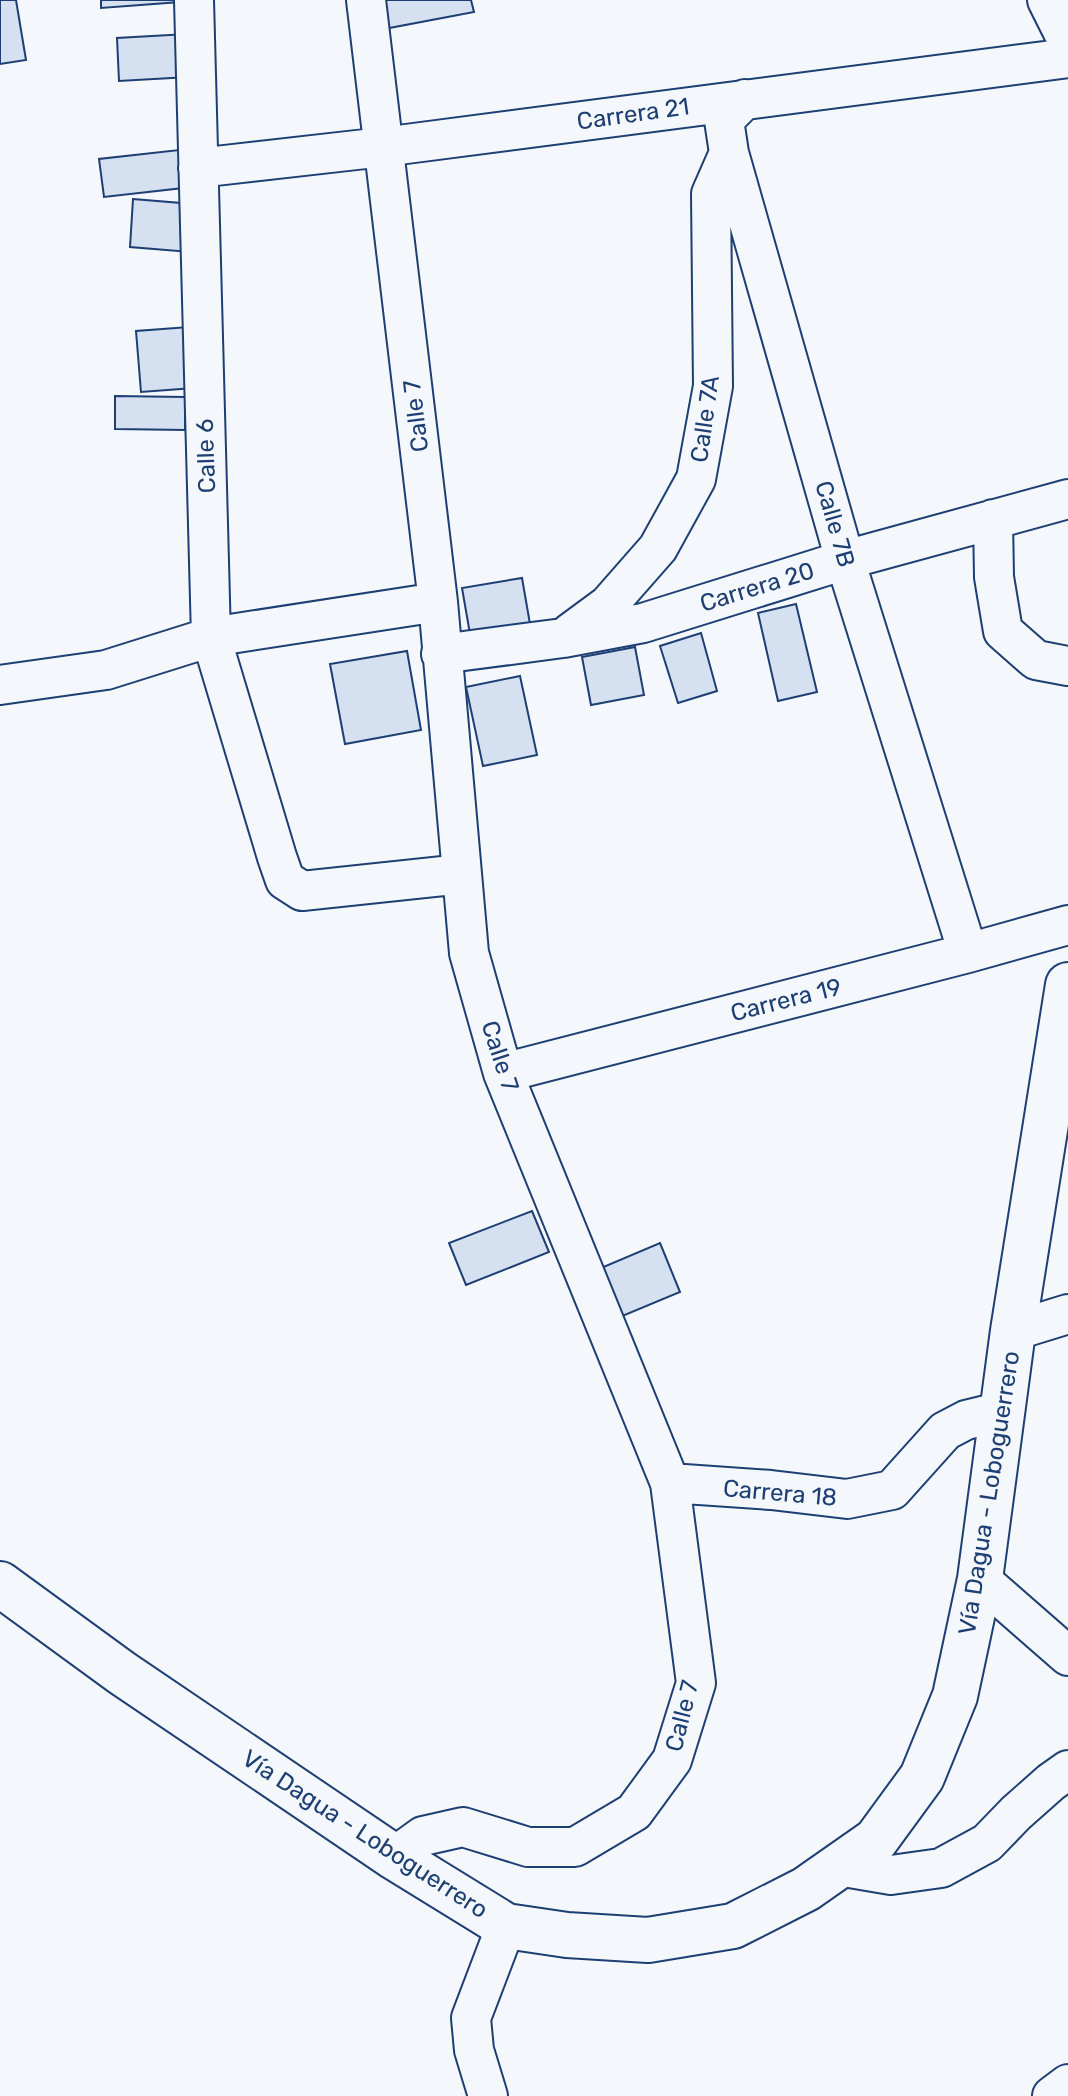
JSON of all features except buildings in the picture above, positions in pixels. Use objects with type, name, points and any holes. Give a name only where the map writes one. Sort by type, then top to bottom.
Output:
[{"type":"main road","name":"Vía Dagua - Loboguerrero","points":[[0,1584],[122,1673],[394,1857],[506,1926],[567,1935],[648,1940],[733,1926],[806,1889],[876,1840],[922,1777],[955,1696],[980,1579],[1013,1331],[1068,985]]},
{"type":"street","name":"Calle 6","points":[[194,0],[211,637],[285,880],[302,891],[462,874]]},
{"type":"street","name":"Calle 7","points":[[366,0],[438,602],[469,953],[503,1073],[670,1483],[696,1683],[672,1760],[634,1812],[575,1847],[528,1847],[463,1827],[423,1836],[394,1857]]},
{"type":"street","points":[[1047,0],[1068,42]]},
{"type":"street","name":"Carrera 21","points":[[198,168],[1068,58]]},
{"type":"street","name":"Calle 7B","points":[[745,99],[724,120],[729,153],[845,560],[968,953]]},
{"type":"street","name":"Calle 7A","points":[[563,638],[608,605],[658,548],[696,479],[713,386],[711,194],[729,153]]},
{"type":"street","name":"Carrera 20","points":[[441,654],[563,638],[643,623],[845,560],[1068,499]]},
{"type":"street","points":[[993,519],[994,577],[1003,631],[1036,660],[1068,666]]},
{"type":"street","points":[[0,685],[106,670],[211,637],[438,602]]},
{"type":"street","name":"Carrera 19","points":[[503,1073],[1068,925]]},
{"type":"street","points":[[1013,1331],[1068,1314]]},
{"type":"street","name":"Carrera 18","points":[[670,1483],[847,1499],[892,1490],[945,1431],[966,1420],[1003,1411]]},
{"type":"street","points":[[980,1579],[1068,1656]]},
{"type":"street","points":[[838,1866],[891,1875],[941,1868],[987,1843],[1016,1813],[1068,1770]]},
{"type":"street","points":[[488,2096],[474,2050],[471,2018],[506,1926]]},
{"type":"street","points":[[1052,2096],[1068,2084]]}]
